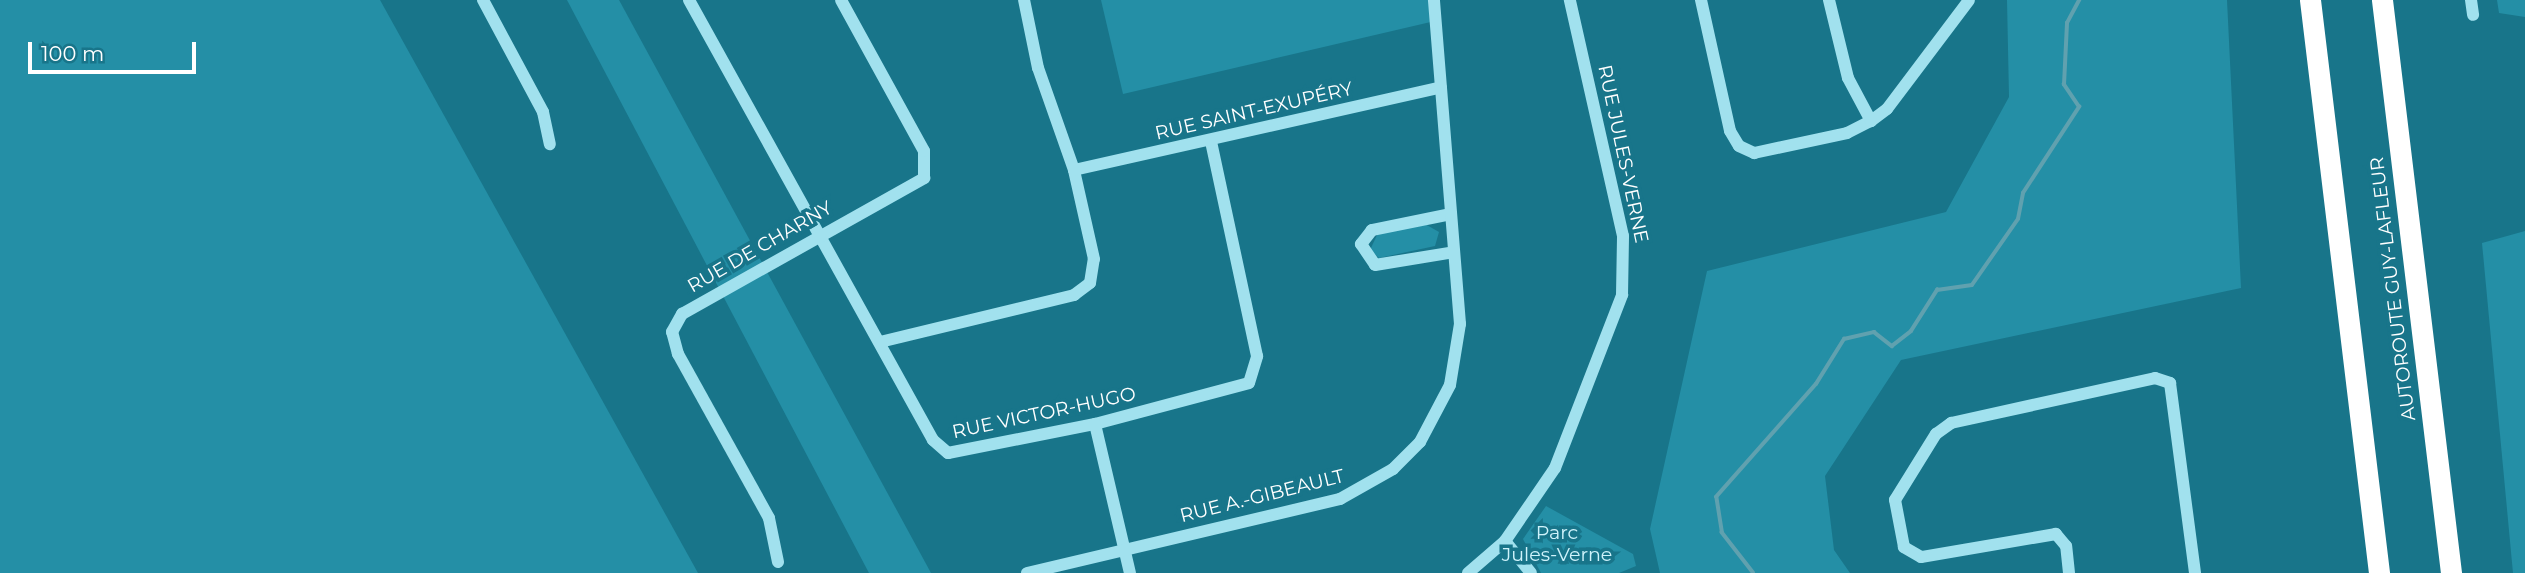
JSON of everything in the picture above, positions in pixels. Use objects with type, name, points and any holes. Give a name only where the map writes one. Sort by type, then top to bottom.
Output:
[{"type":"highway","points":[[2310,0],[2379,573]]},
{"type":"highway","name":"AUTOROUTE GUY-LAFLEUR","points":[[2382,0],[2451,573]]},
{"type":"street","points":[[483,0],[544,112],[550,144]]},
{"type":"street","name":"RUE VICTOR-HUGO","points":[[689,0],[933,440],[948,453],[1095,424],[1238,389],[1257,372],[1211,141]]},
{"type":"street","name":"RUE DE CHARNY","points":[[778,562],[769,518],[678,354],[672,332],[682,314],[820,234],[910,191],[926,170],[924,151],[841,0]]},
{"type":"street","points":[[880,342],[1086,289],[1094,259],[1074,170],[1038,68],[1024,0]]},
{"type":"street","name":"RUE A.-GIBEAULT","points":[[1027,573],[1340,499],[1408,456],[1442,406],[1455,367],[1460,324],[1434,0]]},
{"type":"street","name":"RUE JULES-VERNE","points":[[1468,573],[1505,541],[1565,448],[1614,325],[1624,282],[1623,236],[1570,0]]},
{"type":"street","points":[[1701,0],[1738,146],[1766,152],[1847,134],[1871,121],[1887,109],[1969,0]]},
{"type":"street","points":[[1829,0],[1848,78],[1871,121]]},
{"type":"street","points":[[2471,0],[2473,15]]},
{"type":"street","name":"RUE SAINT-EXUPÉRY","points":[[1074,170],[1441,87]]},
{"type":"street","points":[[1451,214],[1372,230],[1361,244],[1375,265],[1454,252]]},
{"type":"street","points":[[2069,573],[2066,546],[2056,534],[1921,557],[1904,547],[1895,500],[1936,434],[1951,423],[2155,378],[2170,383],[2195,573]]},
{"type":"street","points":[[1095,424],[1130,573]]},
{"type":"street","points":[[1505,541],[1531,573]]},
{"type":"green space","points":[[0,0],[380,0],[698,573],[0,573]]},
{"type":"green space","points":[[567,0],[619,0],[931,573],[869,573]]},
{"type":"green space","points":[[1101,0],[1434,0],[1435,21],[1123,94]]},
{"type":"green space","points":[[2007,0],[2227,0],[2241,288],[1901,360],[1825,476],[1834,550],[1850,573],[1660,573],[1650,529],[1707,271],[1946,212],[2009,97]]},
{"type":"green space","points":[[2497,0],[2525,0],[2525,17],[2499,13]]},
{"type":"green space","points":[[1425,224],[1439,232],[1435,246],[1379,258],[1370,250],[1378,233]]},
{"type":"green space","points":[[2525,231],[2525,573],[2513,573],[2482,243]]},
{"type":"green space","name":"Parc Jules-Verne","points":[[1546,506],[1633,554],[1636,566],[1619,573],[1541,573],[1523,539]]},
{"type":"waterway","points":[[1753,573],[1722,533],[1716,497],[1816,384],[1844,339],[1874,332],[1892,346],[1911,331],[1937,290],[1972,285],[2018,219],[2023,193],[2079,107],[2064,85],[2067,23],[2079,0]]}]
